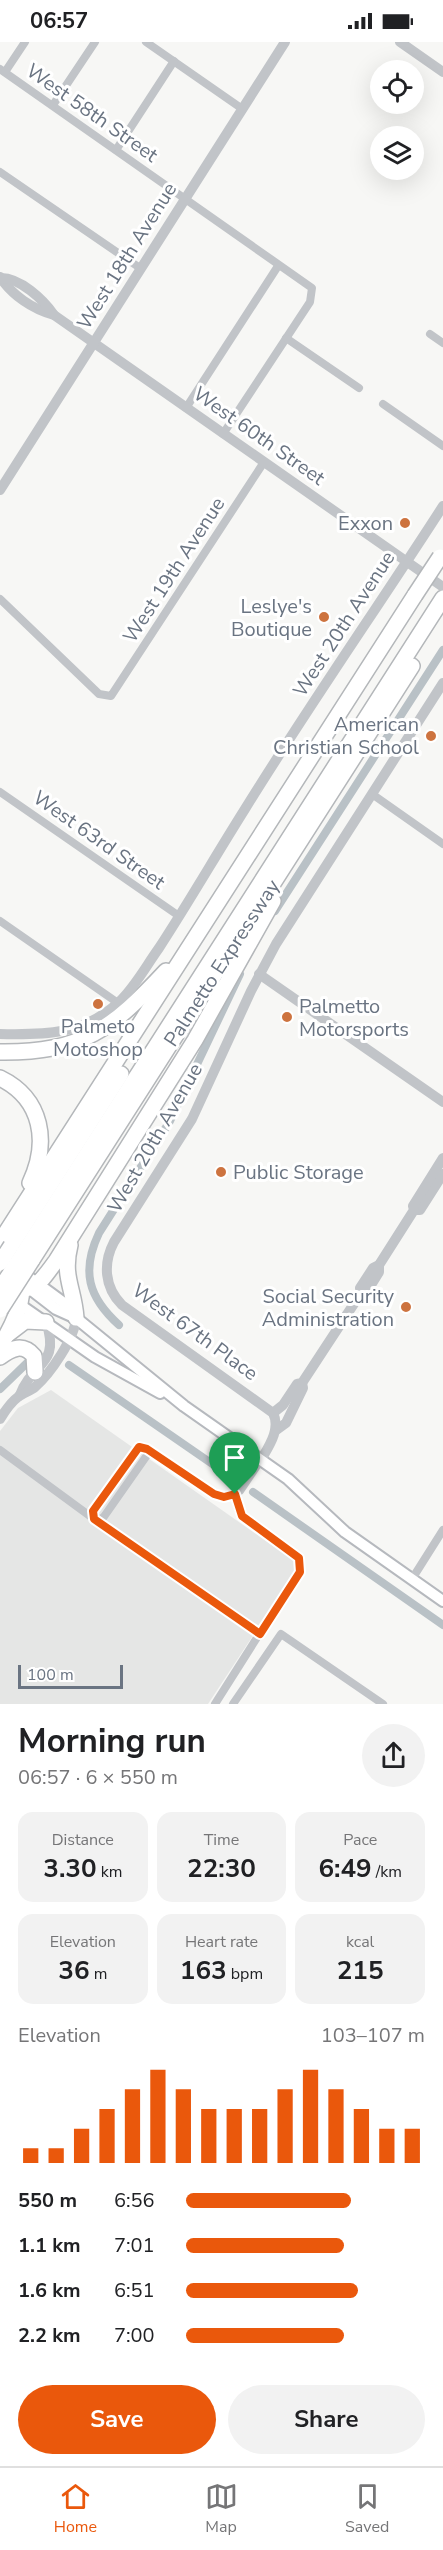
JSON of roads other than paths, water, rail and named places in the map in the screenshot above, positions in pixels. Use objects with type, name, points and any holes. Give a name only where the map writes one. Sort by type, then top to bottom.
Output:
[{"type":"highway","name":"Palmetto Expressway","points":[[11,1250],[301,841],[432,604],[442,560]]},
{"type":"highway","name":"Palmetto Expressway","points":[[0,1310],[11,1250],[193,943],[432,604]]},
{"type":"highway","points":[[0,1266],[432,604]]},
{"type":"highway","points":[[4,1340],[26,1290],[73,1236],[195,1040],[272,903],[301,841]]},
{"type":"highway","points":[[0,1052],[44,1051],[70,1045],[94,1035],[131,1008],[193,943]]},
{"type":"highway","points":[[0,1078],[17,1089],[28,1101],[36,1116],[42,1146],[0,1289],[26,1290]]},
{"type":"highway","points":[[73,1236],[66,1261],[66,1276],[75,1302],[76,1318]]},
{"type":"highway","points":[[4,1340],[25,1321],[46,1323]]},
{"type":"highway","points":[[0,1357],[15,1348],[26,1349],[34,1356],[35,1372]]},
{"type":"main road","points":[[11,1250],[26,1290],[46,1323],[95,1357],[184,1406]]},
{"type":"main road","points":[[0,1266],[26,1290],[64,1303],[76,1318],[184,1406],[295,1485],[345,1532],[443,1601]]},
{"type":"street","points":[[3,71],[25,42]]},
{"type":"street","points":[[53,105],[94,42]]},
{"type":"street","points":[[146,42],[241,108]]},
{"type":"street","name":"West 18th Avenue","points":[[0,490],[285,42]]},
{"type":"street","points":[[400,42],[443,72]]},
{"type":"street","points":[[116,150],[174,61]]},
{"type":"street","name":"West 58th Street","points":[[3,71],[312,288],[310,302],[286,338]]},
{"type":"street","points":[[0,172],[140,268]]},
{"type":"street","points":[[186,408],[278,266]]},
{"type":"street","name":"West 60th Street","points":[[0,277],[11,278],[46,303],[54,315],[443,587]]},
{"type":"street","points":[[430,334],[443,343]]},
{"type":"street","points":[[223,434],[286,338],[359,388]]},
{"type":"street","points":[[383,404],[443,446]]},
{"type":"street","name":"West 19th Avenue","points":[[0,599],[99,694],[111,696],[264,462]]},
{"type":"street","name":"West 20th Avenue","points":[[0,1034],[45,1035],[90,1023],[118,1003],[135,983],[250,801],[443,506]]},
{"type":"street","name":"West 20th Avenue","points":[[107,1273],[107,1259],[112,1247],[196,1111],[260,974],[279,939],[443,683]]},
{"type":"street","name":"West 63rd Street","points":[[0,792],[179,916]]},
{"type":"street","points":[[372,794],[443,844]]},
{"type":"street","points":[[0,921],[118,1003]]},
{"type":"street","points":[[260,974],[443,1102]]},
{"type":"street","points":[[94,1519],[93,1511],[137,1448],[142,1447],[150,1451],[214,1494],[224,1497],[235,1494],[249,1480],[275,1431],[276,1421],[273,1413],[283,1405],[297,1384],[302,1383],[362,1293],[360,1288],[373,1268],[379,1265],[414,1210],[412,1206],[443,1158]]},
{"type":"street","points":[[414,1210],[420,1210],[443,1174]]},
{"type":"street","name":"West 67th Place","points":[[107,1273],[114,1295],[127,1308],[273,1413]]},
{"type":"street","points":[[0,1419],[20,1395],[38,1384],[70,1340],[76,1327],[76,1318]]},
{"type":"street","points":[[20,1395],[23,1386],[50,1350],[51,1337],[46,1323]]},
{"type":"street","points":[[275,1431],[286,1423],[303,1388],[302,1383]]},
{"type":"street","points":[[0,1450],[94,1519],[260,1634]]},
{"type":"street","points":[[94,1519],[103,1518],[150,1451]]},
{"type":"street","points":[[215,1704],[298,1575],[301,1564],[299,1558],[292,1552],[242,1516],[235,1494]]},
{"type":"street","points":[[412,1579],[443,1530]]},
{"type":"street","points":[[233,1704],[281,1634],[383,1704]]},
{"type":"waterway","points":[[275,911],[443,650]]},
{"type":"waterway","points":[[119,1325],[94,1294],[89,1271],[93,1247],[99,1233],[170,1121],[240,974]]},
{"type":"waterway","points":[[0,1389],[29,1361]]},
{"type":"waterway","points":[[69,1365],[237,1481]]},
{"type":"waterway","points":[[253,1492],[443,1625]]},
{"type":"place","name":"Exxon","points":[[405,523]]},
{"type":"place","name":"Leslye's Boutique","points":[[324,617]]},
{"type":"place","name":"American Christian School","points":[[431,736]]},
{"type":"place","name":"Palmeto Motoshop","points":[[98,1004]]},
{"type":"place","name":"Palmetto Motorsports","points":[[287,1017]]},
{"type":"place","name":"Public Storage","points":[[221,1172]]},
{"type":"place","name":"Social Security Administration","points":[[406,1307]]}]
